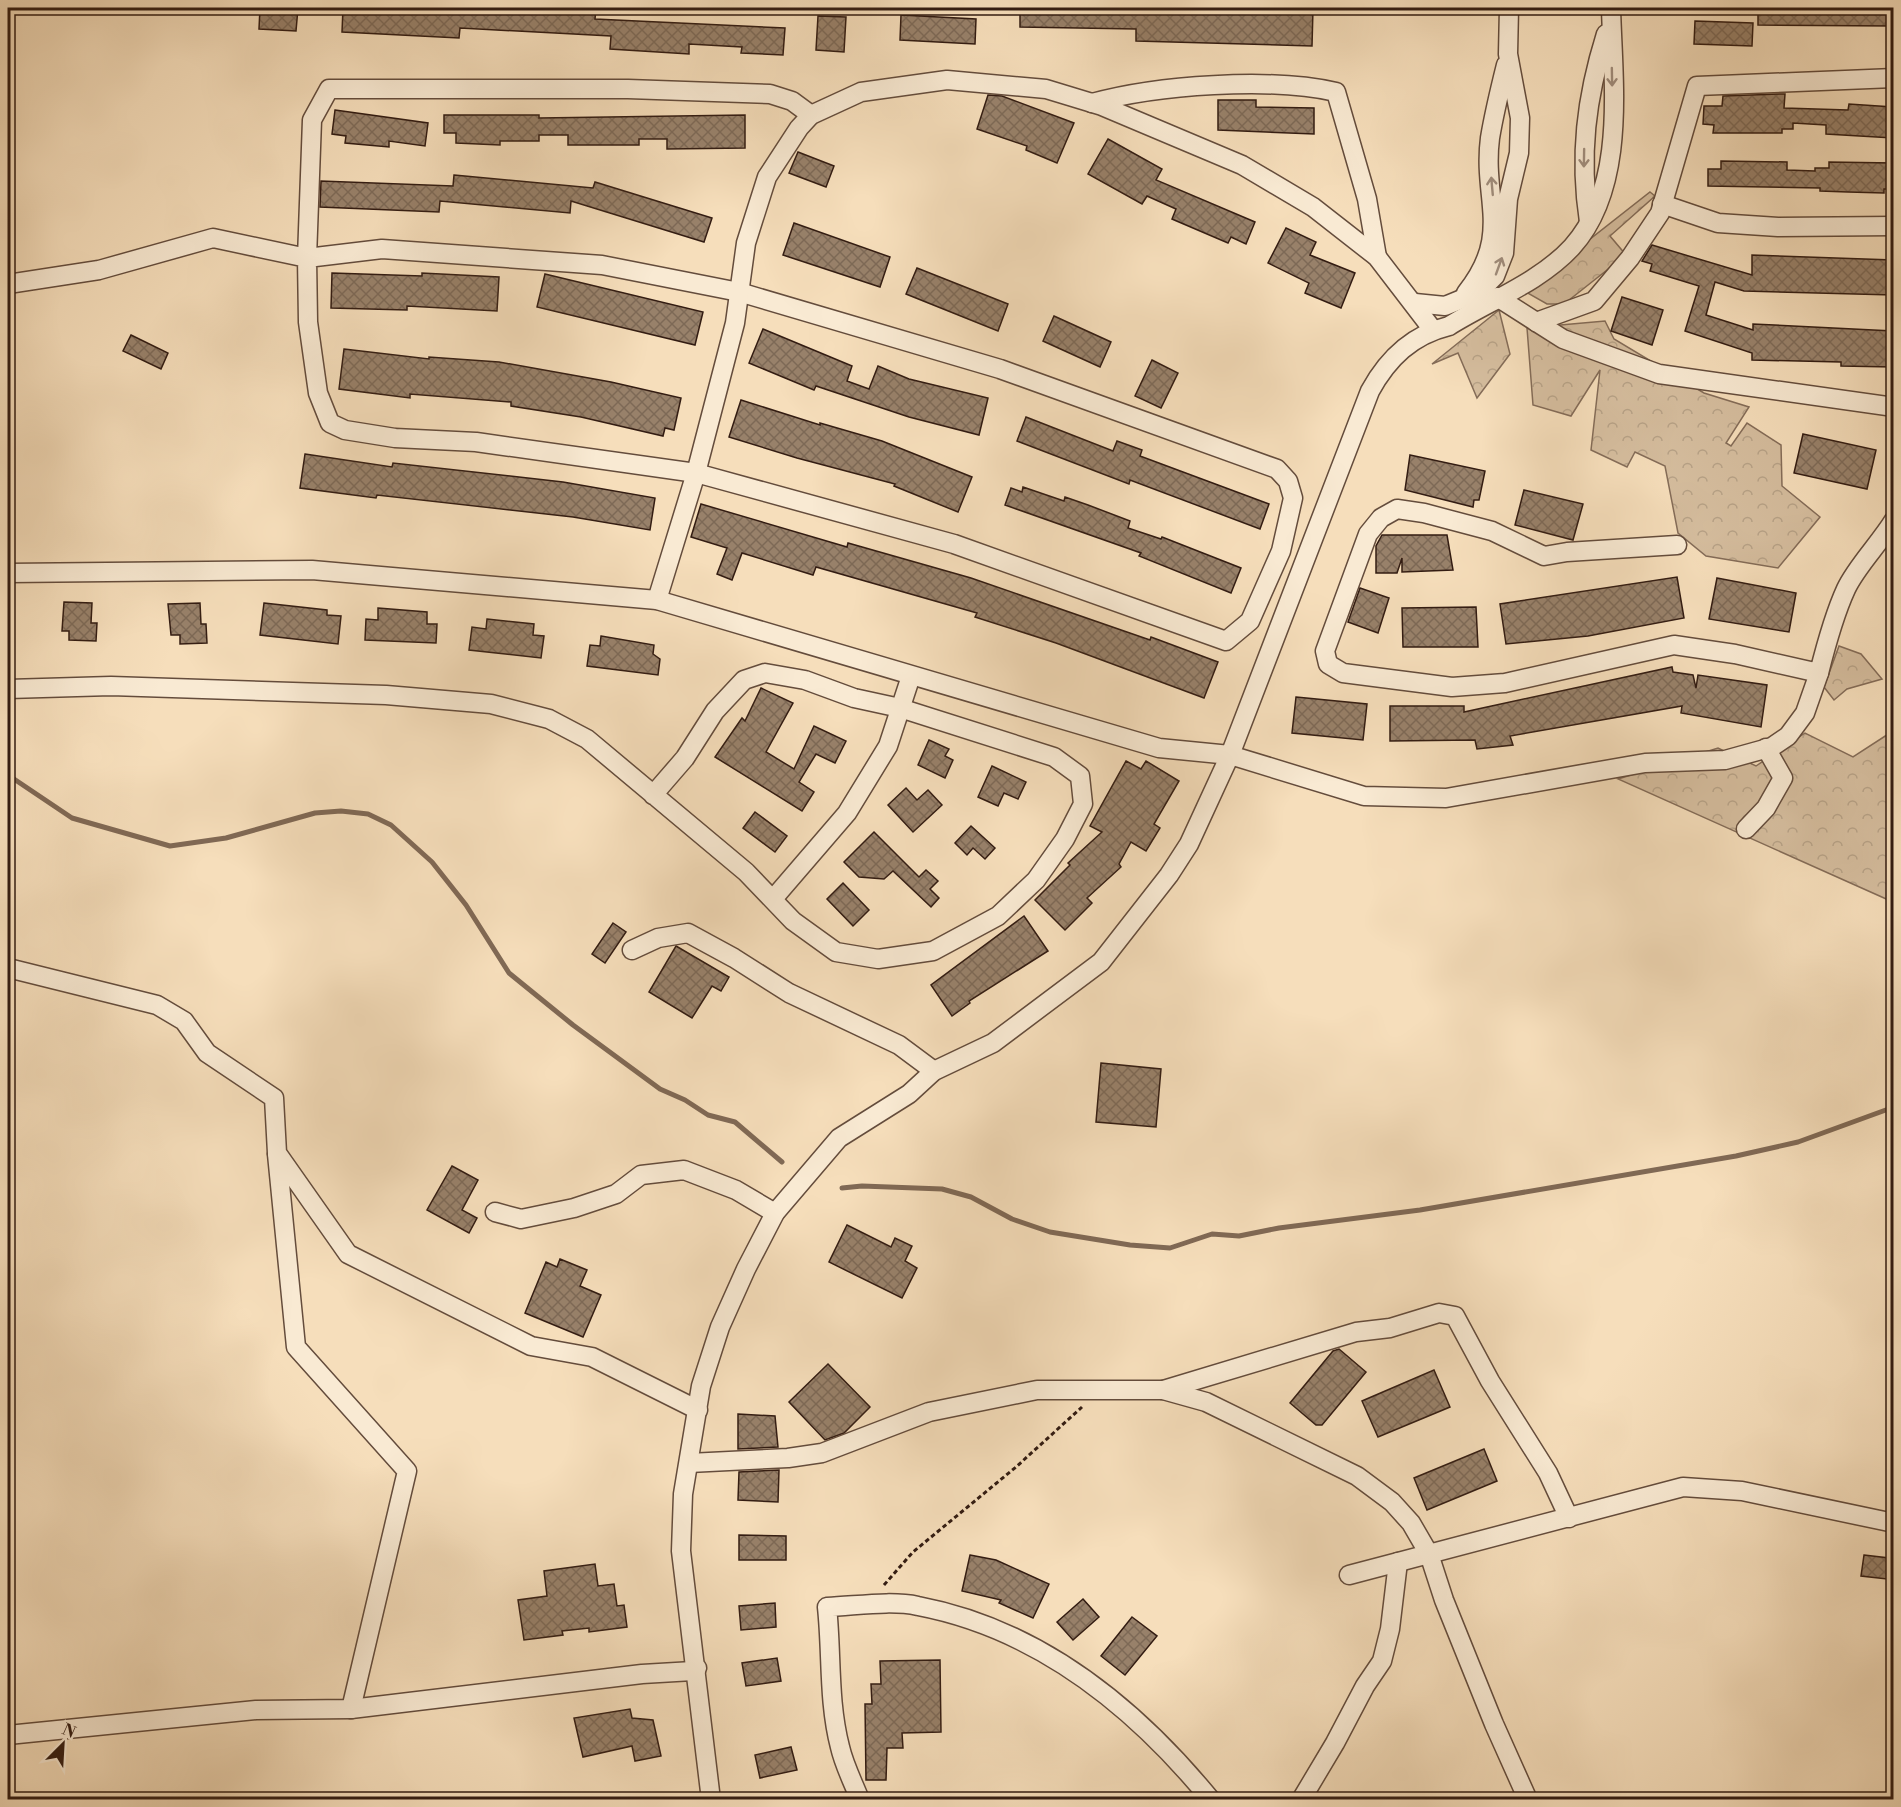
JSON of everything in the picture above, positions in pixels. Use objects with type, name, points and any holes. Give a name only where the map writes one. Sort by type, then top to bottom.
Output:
[{"type":"lane","points":[[1461,299],[1478,278],[1492,242],[1494,218],[1490,138],[1508,54],[1509,9]]},
{"type":"lane","points":[[711,1800],[697,1668],[681,1551],[683,1494],[701,1386],[720,1327],[775,1213],[839,1138],[909,1094],[934,1071],[993,1043],[1101,962],[1169,875],[1189,844],[1230,755],[1370,391],[1383,366],[1412,342],[1434,330],[1449,326],[1552,264],[1572,248],[1589,224],[1610,167],[1613,113],[1611,13]]},
{"type":"lane","points":[[1589,224],[1584,187],[1584,129],[1611,13]]},
{"type":"lane","points":[[1415,303],[1445,306],[1479,292],[1496,276],[1504,252],[1508,199],[1519,153],[1520,118],[1508,54]]},
{"type":"lane","points":[[1536,322],[1593,301],[1630,258],[1660,213],[1697,86],[1893,78]]},
{"type":"lane","points":[[657,600],[696,473],[735,322],[746,243],[767,177],[799,128],[811,115],[861,92],[947,81],[1046,89],[1092,103],[1242,165],[1313,207],[1377,257],[1434,330]]},
{"type":"lane","points":[[1092,103],[1124,94],[1209,86],[1310,86],[1336,92],[1367,198],[1377,257]]},
{"type":"lane","points":[[8,284],[99,270],[213,238],[307,258],[382,249],[602,265],[739,292],[1000,369],[1277,469],[1288,481],[1293,498],[1281,551],[1250,621],[1226,641],[954,544],[696,473],[476,442],[395,438],[345,430],[330,423],[318,393],[308,322],[307,258],[312,120],[329,89],[628,89],[770,94],[792,100],[811,115]]},
{"type":"lane","points":[[1662,204],[1718,223],[1778,227],[1893,226]]},
{"type":"lane","points":[[1491,300],[1536,322],[1563,339],[1659,374],[1893,407]]},
{"type":"lane","points":[[1677,545],[1567,552],[1544,556],[1492,531],[1424,513],[1397,509],[1381,518],[1368,534],[1324,651],[1328,664],[1343,673],[1452,687],[1505,683],[1674,645],[1735,654],[1820,673]]},
{"type":"lane","points":[[8,573],[312,570],[657,600],[1159,748],[1230,755],[1364,796],[1446,798],[1645,763],[1725,760],[1766,748],[1788,736],[1805,713],[1820,673],[1825,648],[1846,587],[1881,542],[1893,519]]},
{"type":"lane","points":[[8,689],[123,686],[386,695],[491,704],[549,719],[587,739],[653,795],[746,872],[793,921],[836,952],[878,959],[933,951],[998,916],[1036,880],[1065,839],[1083,804],[1080,776],[1054,757],[900,708],[855,698],[805,680],[765,673],[744,680],[715,711],[685,758],[653,795]]},
{"type":"lane","points":[[773,900],[847,813],[888,746],[911,676]]},
{"type":"lane","points":[[1746,829],[1766,808],[1783,778],[1766,748]]},
{"type":"lane","points":[[632,950],[658,938],[688,933],[734,958],[789,993],[899,1045],[934,1071]]},
{"type":"lane","points":[[8,968],[157,1005],[184,1021],[207,1053],[274,1098],[277,1153],[296,1347],[407,1471],[351,1709]]},
{"type":"lane","points":[[277,1153],[348,1254],[531,1346],[592,1357],[698,1410]]},
{"type":"lane","points":[[495,1212],[521,1219],[574,1208],[616,1194],[641,1175],[684,1170],[736,1190],[775,1213]]},
{"type":"lane","points":[[1163,1390],[1356,1332],[1390,1328],[1439,1312],[1455,1316],[1490,1381],[1548,1473],[1569,1518]]},
{"type":"lane","points":[[689,1463],[822,1454],[929,1412],[1037,1390],[1163,1390],[1206,1402],[1358,1476],[1392,1502],[1412,1523],[1429,1554],[1475,1677],[1528,1800]]},
{"type":"lane","points":[[1349,1575],[1674,1489],[1710,1487],[1742,1491],[1893,1523]]},
{"type":"lane","points":[[1301,1800],[1365,1686],[1382,1661],[1390,1629],[1398,1562]]},
{"type":"lane","points":[[860,1800],[840,1747],[831,1685],[832,1658],[827,1607],[916,1605],[966,1618],[1025,1643],[1060,1662],[1127,1711],[1153,1734],[1211,1800]]},
{"type":"lane","points":[[8,1735],[256,1710],[351,1709],[642,1674],[693,1671],[697,1668]]},
{"type":"path","points":[[865,1605],[913,1552],[1016,1467],[1101,1390]]},
{"type":"green space","points":[[1650,192],[1655,196],[1610,236],[1626,255],[1564,304],[1547,304],[1524,291]]},
{"type":"green space","points":[[1499,310],[1510,354],[1477,398],[1458,353],[1432,364]]},
{"type":"green space","points":[[1605,321],[1614,339],[1704,393],[1749,407],[1726,443],[1731,446],[1747,423],[1781,445],[1782,486],[1820,517],[1778,568],[1706,556],[1678,533],[1665,466],[1635,452],[1627,467],[1591,450],[1600,370],[1571,416],[1533,405],[1527,328]]},
{"type":"green space","points":[[1839,646],[1861,654],[1882,679],[1847,689],[1834,700],[1824,687]]},
{"type":"green space","points":[[1893,731],[1893,902],[1618,779],[1718,748],[1756,766],[1805,733],[1853,757]]},
{"type":"building","points":[[260,8],[298,8],[296,31],[259,29]]},
{"type":"building","points":[[343,8],[475,11],[475,8],[596,8],[595,19],[785,28],[783,55],[741,53],[742,47],[689,44],[689,54],[610,49],[611,36],[460,28],[459,38],[342,32]]},
{"type":"building","points":[[1020,8],[1313,9],[1312,46],[1136,41],[1136,29],[1020,27]]},
{"type":"building","points":[[1758,8],[1893,8],[1893,26],[1758,25]]},
{"type":"building","points":[[901,15],[976,19],[975,44],[900,40]]},
{"type":"building","points":[[818,16],[846,17],[844,52],[816,50]]},
{"type":"building","points":[[1695,21],[1753,23],[1752,46],[1694,44]]},
{"type":"building","points":[[1785,94],[1784,108],[1848,110],[1849,104],[1893,107],[1893,138],[1826,134],[1826,125],[1793,123],[1793,129],[1782,129],[1782,133],[1713,133],[1714,125],[1703,124],[1704,106],[1722,106],[1723,96]]},
{"type":"building","points":[[988,95],[1002,96],[1074,123],[1057,163],[1026,150],[1027,146],[977,129]]},
{"type":"building","points":[[1218,100],[1256,100],[1256,107],[1314,108],[1314,134],[1218,130]]},
{"type":"building","points":[[335,110],[428,123],[425,146],[389,141],[389,147],[345,143],[346,136],[332,134]]},
{"type":"building","points":[[444,115],[539,115],[539,118],[745,115],[745,148],[667,149],[667,139],[639,139],[639,145],[568,145],[568,135],[539,135],[539,141],[500,141],[500,145],[456,143],[456,133],[444,133]]},
{"type":"building","points":[[1108,139],[1162,169],[1156,180],[1255,222],[1246,244],[1231,237],[1228,243],[1172,219],[1176,209],[1147,196],[1142,204],[1088,174]]},
{"type":"building","points":[[798,152],[834,166],[826,187],[789,173]]},
{"type":"building","points":[[1721,161],[1787,162],[1787,170],[1815,171],[1815,168],[1829,168],[1829,162],[1893,163],[1893,189],[1884,189],[1884,193],[1820,191],[1820,188],[1708,186],[1708,169],[1721,169]]},
{"type":"building","points":[[454,175],[593,188],[595,182],[712,218],[704,242],[571,201],[570,213],[440,201],[439,212],[320,207],[321,181],[453,186]]},
{"type":"building","points":[[794,223],[890,257],[880,287],[783,255]]},
{"type":"building","points":[[1286,228],[1316,242],[1310,255],[1355,273],[1341,308],[1305,293],[1309,283],[1268,263]]},
{"type":"building","points":[[1652,245],[1752,275],[1752,255],[1893,260],[1893,295],[1744,291],[1715,282],[1706,315],[1753,330],[1753,324],[1893,331],[1893,367],[1841,366],[1841,362],[1752,360],[1752,353],[1685,331],[1699,286],[1650,271],[1652,264],[1642,261]]},
{"type":"building","points":[[917,268],[1008,304],[998,331],[906,294]]},
{"type":"building","points":[[332,273],[422,276],[422,273],[499,277],[497,311],[407,306],[407,310],[331,308]]},
{"type":"building","points":[[545,274],[703,312],[695,345],[537,307]]},
{"type":"building","points":[[1622,297],[1663,310],[1652,345],[1611,331]]},
{"type":"building","points":[[1054,316],[1111,342],[1100,367],[1043,341]]},
{"type":"building","points":[[763,329],[852,366],[847,381],[869,389],[878,366],[909,379],[988,398],[979,435],[909,417],[816,386],[814,390],[749,363]]},
{"type":"building","points":[[131,335],[168,353],[161,369],[123,351]]},
{"type":"building","points":[[344,349],[429,359],[429,357],[499,362],[611,382],[681,398],[674,430],[665,428],[663,436],[581,417],[511,406],[511,402],[410,394],[410,398],[339,389]]},
{"type":"building","points":[[1152,360],[1178,373],[1161,408],[1135,396]]},
{"type":"building","points":[[741,400],[820,425],[820,423],[882,441],[972,477],[958,512],[894,486],[895,484],[729,437]]},
{"type":"building","points":[[1026,417],[1113,451],[1117,441],[1142,450],[1140,456],[1269,504],[1260,529],[1130,480],[1129,484],[1017,441]]},
{"type":"building","points":[[1803,434],[1876,450],[1867,489],[1794,473]]},
{"type":"building","points":[[305,454],[392,467],[393,463],[563,482],[655,498],[650,530],[573,517],[377,495],[376,498],[300,488]]},
{"type":"building","points":[[1410,455],[1485,471],[1479,500],[1474,500],[1473,507],[1405,490]]},
{"type":"building","points":[[1023,487],[1064,501],[1065,497],[1088,505],[1130,521],[1128,528],[1161,539],[1162,537],[1241,568],[1231,593],[1139,556],[1141,553],[1005,505],[1011,488],[1022,492]]},
{"type":"building","points":[[1524,490],[1583,504],[1573,540],[1515,525]]},
{"type":"building","points":[[701,504],[847,547],[848,543],[971,578],[1150,640],[1151,637],[1218,662],[1204,698],[1056,643],[975,617],[977,613],[816,567],[813,575],[742,553],[732,580],[717,574],[727,548],[691,537]]},
{"type":"building","points":[[1382,535],[1447,535],[1453,570],[1402,572],[1402,558],[1397,573],[1376,573],[1376,546]]},
{"type":"building","points":[[1677,577],[1684,618],[1588,636],[1506,644],[1500,604]]},
{"type":"building","points":[[1717,578],[1796,593],[1789,632],[1709,619]]},
{"type":"building","points":[[1360,588],[1389,598],[1378,633],[1348,622]]},
{"type":"building","points":[[64,602],[92,603],[91,623],[97,623],[96,641],[69,640],[69,631],[62,631]]},
{"type":"building","points":[[200,603],[201,624],[206,624],[207,643],[180,644],[180,635],[171,635],[168,604]]},
{"type":"building","points":[[264,603],[327,610],[327,615],[341,616],[338,644],[260,635]]},
{"type":"building","points":[[1476,607],[1478,647],[1403,647],[1402,608]]},
{"type":"building","points":[[378,608],[427,612],[427,624],[437,624],[436,643],[365,640],[366,619],[378,620]]},
{"type":"building","points":[[487,619],[534,624],[533,635],[544,636],[541,658],[469,650],[472,627],[486,629]]},
{"type":"building","points":[[601,636],[654,645],[653,654],[660,659],[658,675],[587,666],[590,645],[600,646]]},
{"type":"building","points":[[1672,667],[1673,672],[1693,675],[1696,688],[1698,675],[1767,685],[1761,727],[1681,713],[1682,706],[1510,736],[1513,745],[1477,749],[1475,740],[1390,741],[1390,706],[1464,706],[1464,712]]},
{"type":"building","points":[[761,688],[793,703],[766,752],[794,769],[814,726],[846,741],[835,763],[816,754],[799,782],[814,792],[802,811],[715,757],[742,718],[745,721]]},
{"type":"building","points":[[1296,697],[1367,704],[1363,740],[1292,733]]},
{"type":"building","points":[[929,740],[949,749],[945,756],[953,760],[945,778],[918,765]]},
{"type":"building","points":[[1126,761],[1141,769],[1146,761],[1179,781],[1154,824],[1160,828],[1146,851],[1131,842],[1119,864],[1121,867],[1087,898],[1092,903],[1065,930],[1035,900],[1070,865],[1068,863],[1102,832],[1090,826]]},
{"type":"building","points":[[992,766],[1026,782],[1018,799],[1004,793],[998,806],[978,797]]},
{"type":"building","points":[[906,788],[917,800],[928,790],[942,805],[913,832],[888,805]]},
{"type":"building","points":[[755,812],[787,836],[775,852],[743,828]]},
{"type":"building","points":[[971,826],[995,848],[985,859],[973,848],[967,855],[955,843]]},
{"type":"building","points":[[874,832],[919,877],[926,870],[938,881],[930,889],[939,898],[931,907],[893,871],[884,879],[859,877],[844,862]]},
{"type":"building","points":[[843,883],[869,910],[853,926],[827,899]]},
{"type":"building","points":[[1024,916],[1048,951],[969,1001],[970,1003],[952,1016],[931,985]]},
{"type":"building","points":[[613,923],[626,932],[605,963],[592,954]]},
{"type":"building","points":[[676,946],[729,977],[721,991],[712,986],[692,1018],[649,992]]},
{"type":"building","points":[[1101,1063],[1161,1069],[1156,1127],[1096,1122]]},
{"type":"building","points":[[452,1166],[478,1180],[462,1210],[477,1218],[469,1233],[427,1210]]},
{"type":"building","points":[[847,1225],[891,1247],[895,1238],[912,1246],[905,1261],[917,1268],[902,1298],[829,1262]]},
{"type":"building","points":[[560,1259],[587,1270],[580,1286],[601,1295],[583,1337],[525,1313],[546,1262],[557,1267]]},
{"type":"building","points":[[1339,1349],[1366,1372],[1322,1425],[1316,1425],[1290,1403],[1333,1351]]},
{"type":"building","points":[[828,1364],[870,1407],[844,1433],[825,1440],[789,1402]]},
{"type":"building","points":[[1434,1370],[1450,1407],[1378,1437],[1362,1401]]},
{"type":"building","points":[[738,1414],[775,1416],[778,1447],[738,1449]]},
{"type":"building","points":[[1484,1449],[1497,1481],[1427,1510],[1414,1478]]},
{"type":"building","points":[[779,1470],[778,1502],[738,1500],[739,1472]]},
{"type":"building","points":[[739,1535],[786,1536],[786,1560],[739,1560]]},
{"type":"building","points":[[970,1555],[996,1560],[1049,1584],[1033,1618],[999,1603],[1001,1600],[962,1591]]},
{"type":"building","points":[[1864,1555],[1889,1558],[1887,1579],[1861,1576]]},
{"type":"building","points":[[595,1564],[598,1586],[614,1584],[617,1606],[624,1605],[627,1627],[589,1632],[589,1628],[562,1631],[563,1635],[524,1640],[518,1600],[547,1596],[544,1571]]},
{"type":"building","points":[[1083,1599],[1099,1617],[1073,1640],[1057,1622]]},
{"type":"building","points":[[775,1603],[776,1627],[741,1630],[739,1606]]},
{"type":"building","points":[[1132,1617],[1157,1636],[1125,1675],[1101,1656]]},
{"type":"building","points":[[777,1658],[781,1681],[746,1686],[742,1663]]},
{"type":"building","points":[[940,1660],[941,1732],[902,1733],[903,1748],[887,1748],[886,1780],[866,1780],[865,1704],[872,1704],[871,1684],[881,1684],[880,1661]]},
{"type":"building","points":[[630,1709],[632,1718],[653,1720],[661,1756],[635,1761],[632,1746],[583,1757],[574,1718]]},
{"type":"building","points":[[791,1747],[797,1770],[760,1778],[755,1755]]},
{"type":"waterway","points":[[8,775],[72,818],[170,846],[226,838],[315,813],[341,811],[368,814],[391,825],[432,862],[466,905],[509,973],[573,1025],[660,1089],[685,1100],[708,1115],[735,1122],[782,1162]]},
{"type":"waterway","points":[[842,1188],[862,1186],[942,1189],[971,1197],[1012,1219],[1050,1232],[1130,1245],[1170,1248],[1212,1234],[1239,1236],[1279,1228],[1420,1210],[1736,1156],[1798,1142],[1894,1107]]}]
